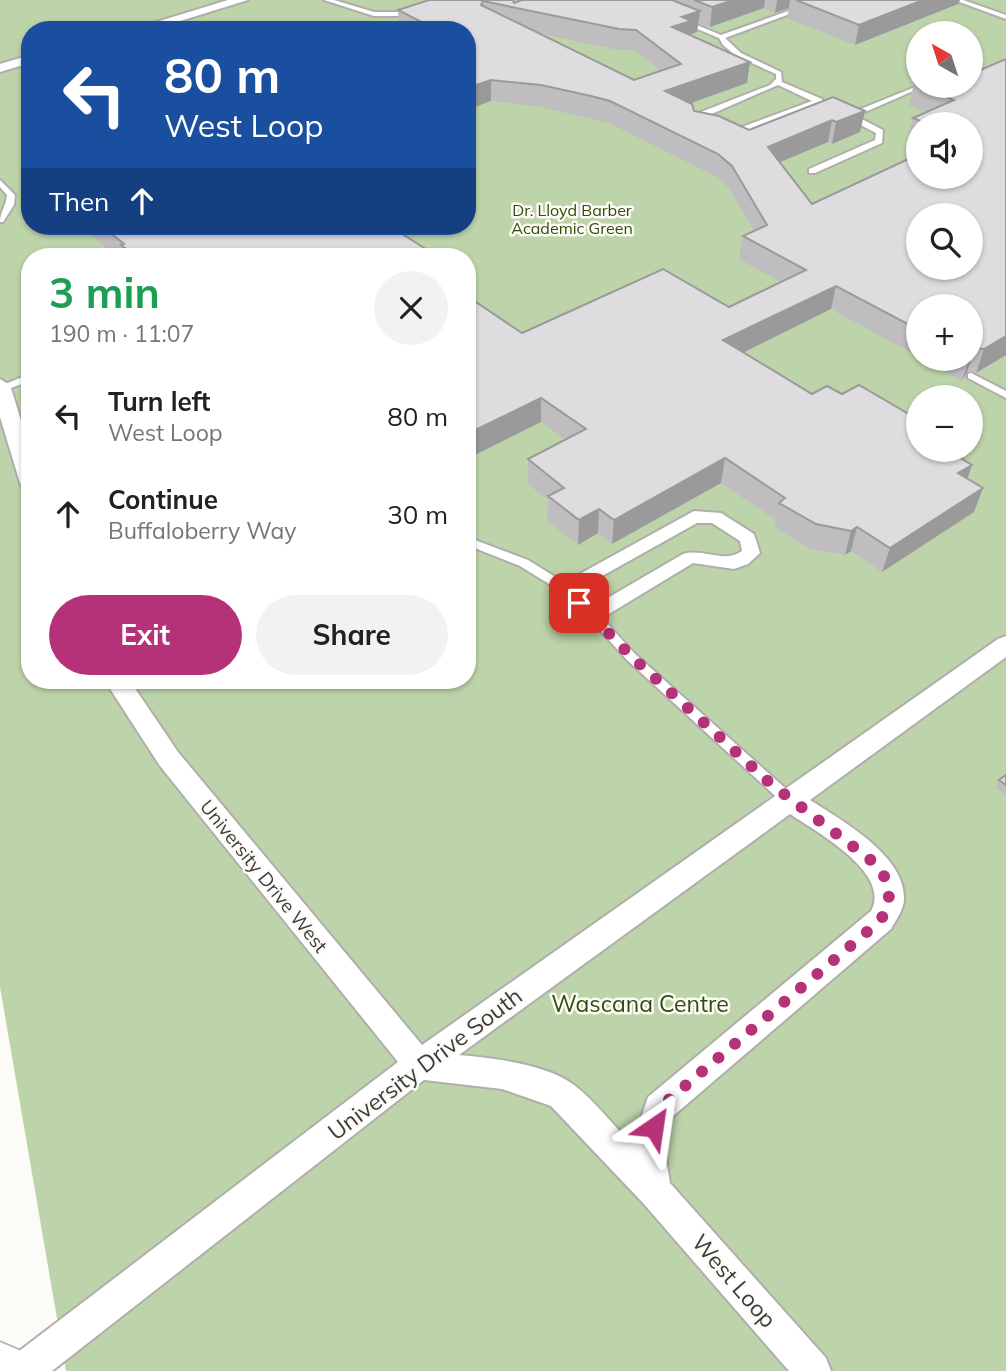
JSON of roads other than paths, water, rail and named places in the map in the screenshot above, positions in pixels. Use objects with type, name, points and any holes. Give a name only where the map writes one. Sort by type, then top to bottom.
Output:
[{"type":"street","points":[[168,21],[242,0]]},
{"type":"street","points":[[0,68],[21,62]]},
{"type":"street","points":[[1,387],[21,453]]},
{"type":"street","points":[[564,590],[694,517],[715,517],[748,538],[751,553],[743,561],[731,565],[697,556],[689,558],[593,615]]},
{"type":"street","name":"University Drive South","points":[[23,1371],[419,1065],[1006,645]]},
{"type":"street","name":"University Drive West","points":[[122,689],[169,759],[419,1065]]},
{"type":"street","points":[[655,1191],[648,1145],[659,1108],[881,920],[891,899],[887,880],[876,864],[860,849],[789,800]]},
{"type":"street","name":"West Loop","points":[[419,1065],[502,1074],[562,1095],[655,1191],[813,1371]]},
{"type":"lane","points":[[327,0],[374,14],[405,16],[422,11]]},
{"type":"lane","points":[[721,37],[825,0]]},
{"type":"lane","points":[[957,0],[1006,17]]},
{"type":"lane","points":[[678,19],[721,37],[725,45],[733,51],[779,74],[780,79],[777,82],[695,120],[695,128],[701,132]]},
{"type":"lane","points":[[777,82],[832,107]]},
{"type":"lane","points":[[850,116],[906,93]]},
{"type":"lane","points":[[725,135],[742,132],[819,102]]},
{"type":"lane","points":[[812,171],[879,141],[880,132],[875,127],[841,111]]},
{"type":"lane","points":[[0,182],[11,195],[10,205],[0,219]]},
{"type":"lane","points":[[971,376],[1006,395]]},
{"type":"lane","points":[[1,387],[21,380]]},
{"type":"lane","points":[[476,544],[524,563],[564,590],[593,615],[631,656],[789,800]]},
{"type":"park label","name":"Dr. Lloyd Barber Academic Green","points":[[572,219]]},
{"type":"park label","name":"Wascana Centre","points":[[640,1004]]}]
